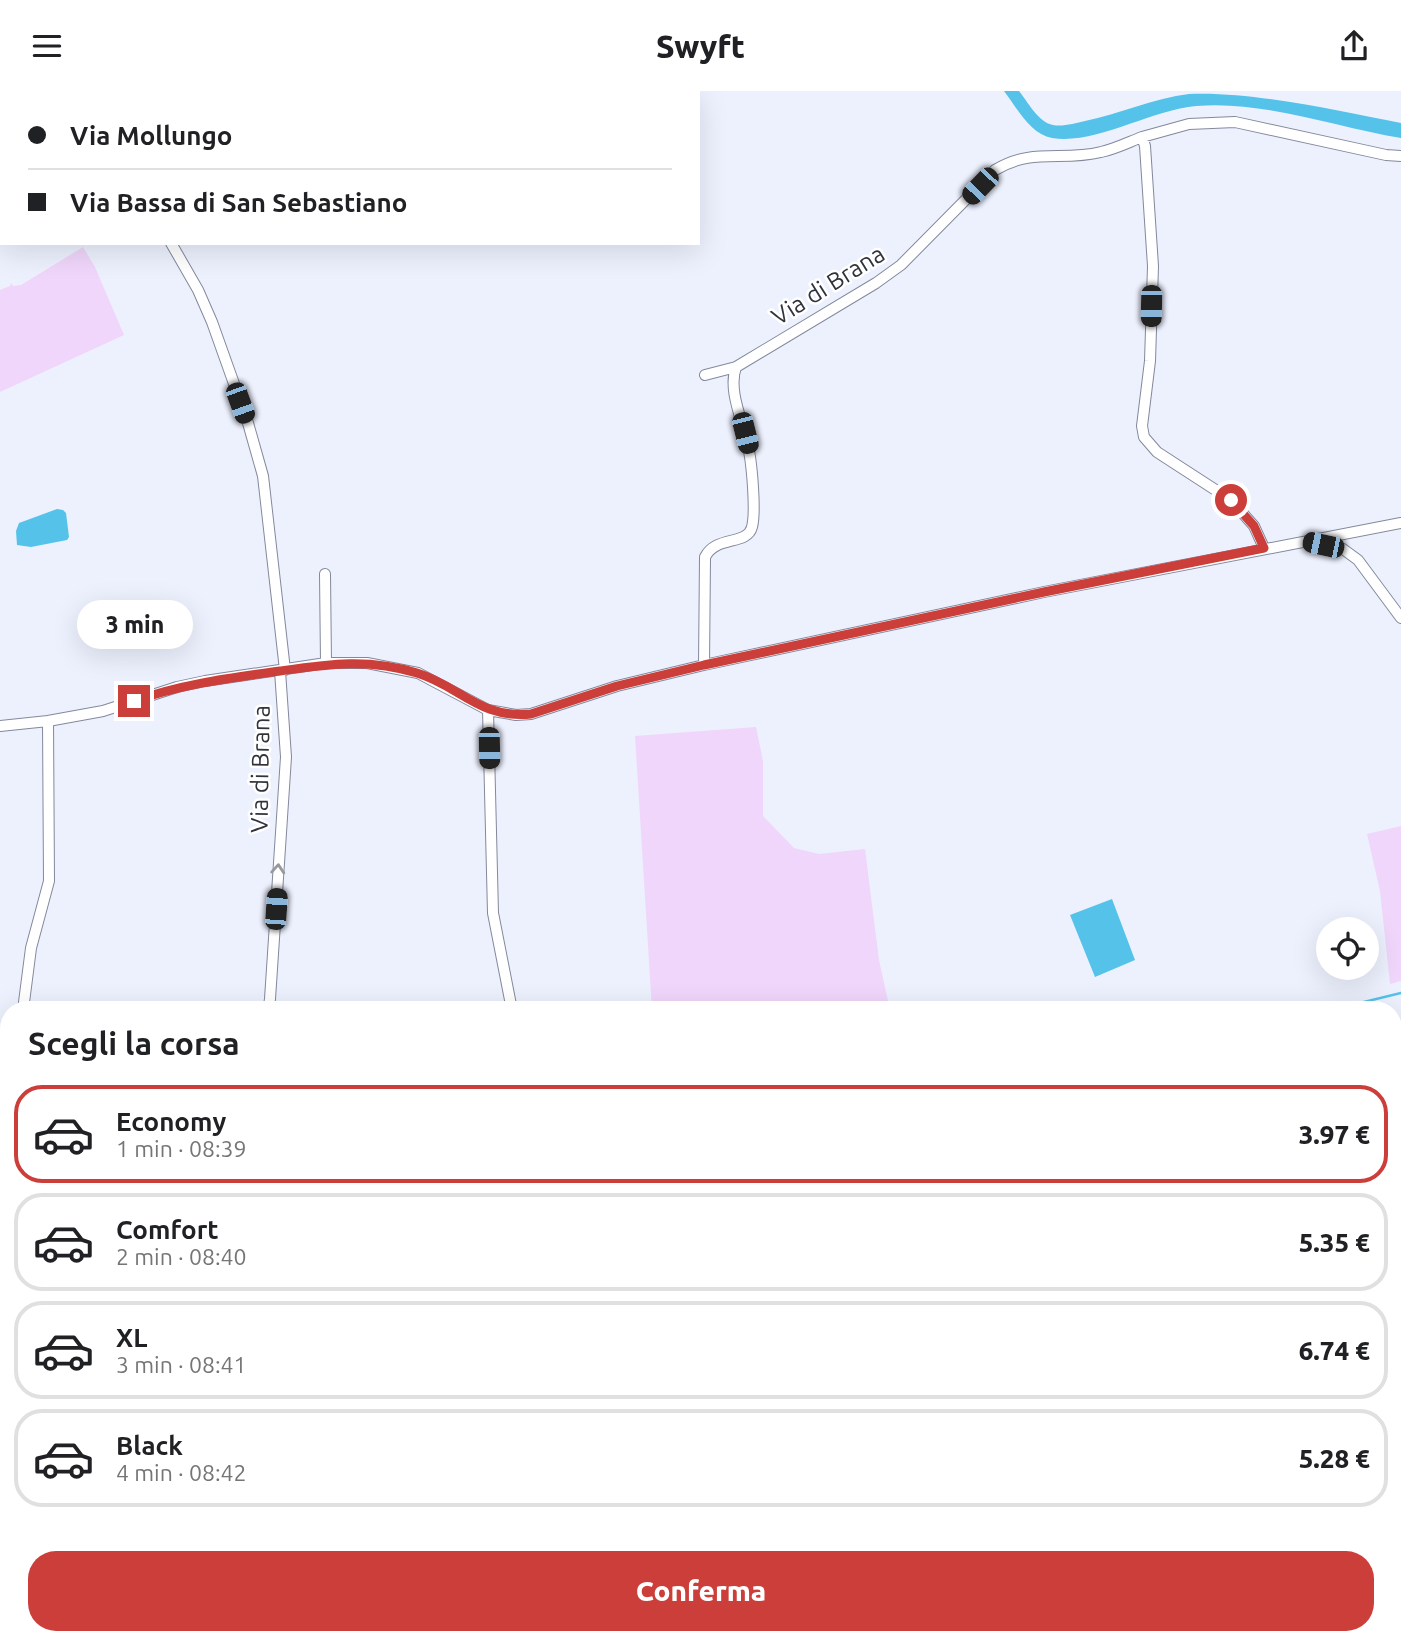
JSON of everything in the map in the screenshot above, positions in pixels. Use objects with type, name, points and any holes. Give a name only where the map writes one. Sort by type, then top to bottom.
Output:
[{"type":"street","points":[[1264,548],[1254,526],[1225,494],[1157,452],[1144,437],[1142,426],[1150,361],[1153,266],[1145,146],[1142,137],[1189,124],[1235,122],[1401,156]]},
{"type":"street","name":"Via di Brana","points":[[705,375],[736,367],[901,265],[995,170],[1023,157],[1101,153],[1142,137]]},
{"type":"street","points":[[0,726],[103,711],[177,687],[282,670],[265,486],[248,423],[212,322],[198,290],[172,245]]},
{"type":"street","points":[[704,665],[705,557],[716,544],[747,535],[753,523],[750,451],[733,381],[736,367]]},
{"type":"street","name":"Via di Brana","points":[[270,1001],[286,757],[282,670],[326,663],[367,663],[418,673],[488,709],[516,715],[531,714],[617,686],[704,665],[1044,592],[1401,523]]},
{"type":"street","points":[[1304,541],[1343,549],[1358,561],[1401,618]]},
{"type":"street","points":[[325,574],[326,663]]},
{"type":"street","points":[[488,709],[493,913],[510,1001]]},
{"type":"street","points":[[24,1001],[31,948],[49,881],[48,721]]},
{"type":"shaded area","points":[[83,247],[95,267],[124,335],[0,392],[0,290],[11,283],[13,286],[21,285]]},
{"type":"shaded area","points":[[756,727],[763,761],[763,816],[794,848],[819,854],[865,849],[879,960],[888,1001],[651,1001],[635,736]]},
{"type":"shaded area","points":[[1401,826],[1401,981],[1390,984],[1380,891],[1367,834]]},
{"type":"water","points":[[1004,91],[1019,91],[1038,116],[1057,125],[1098,118],[1176,96],[1214,94],[1295,103],[1401,123],[1401,138],[1273,111],[1221,105],[1178,109],[1087,137],[1052,138],[1044,136],[1031,126]]},
{"type":"water","points":[[57,509],[66,513],[69,537],[67,540],[31,547],[17,545],[16,531],[19,523]]},
{"type":"water","points":[[1112,899],[1135,960],[1095,977],[1070,915]]},
{"type":"waterway","points":[[1368,1001],[1401,993]]},
{"type":"route","points":[[134,701],[205,681],[326,663],[367,663],[418,673],[488,709],[516,715],[531,714],[617,686],[704,665],[1264,548],[1254,526],[1231,500]]}]
